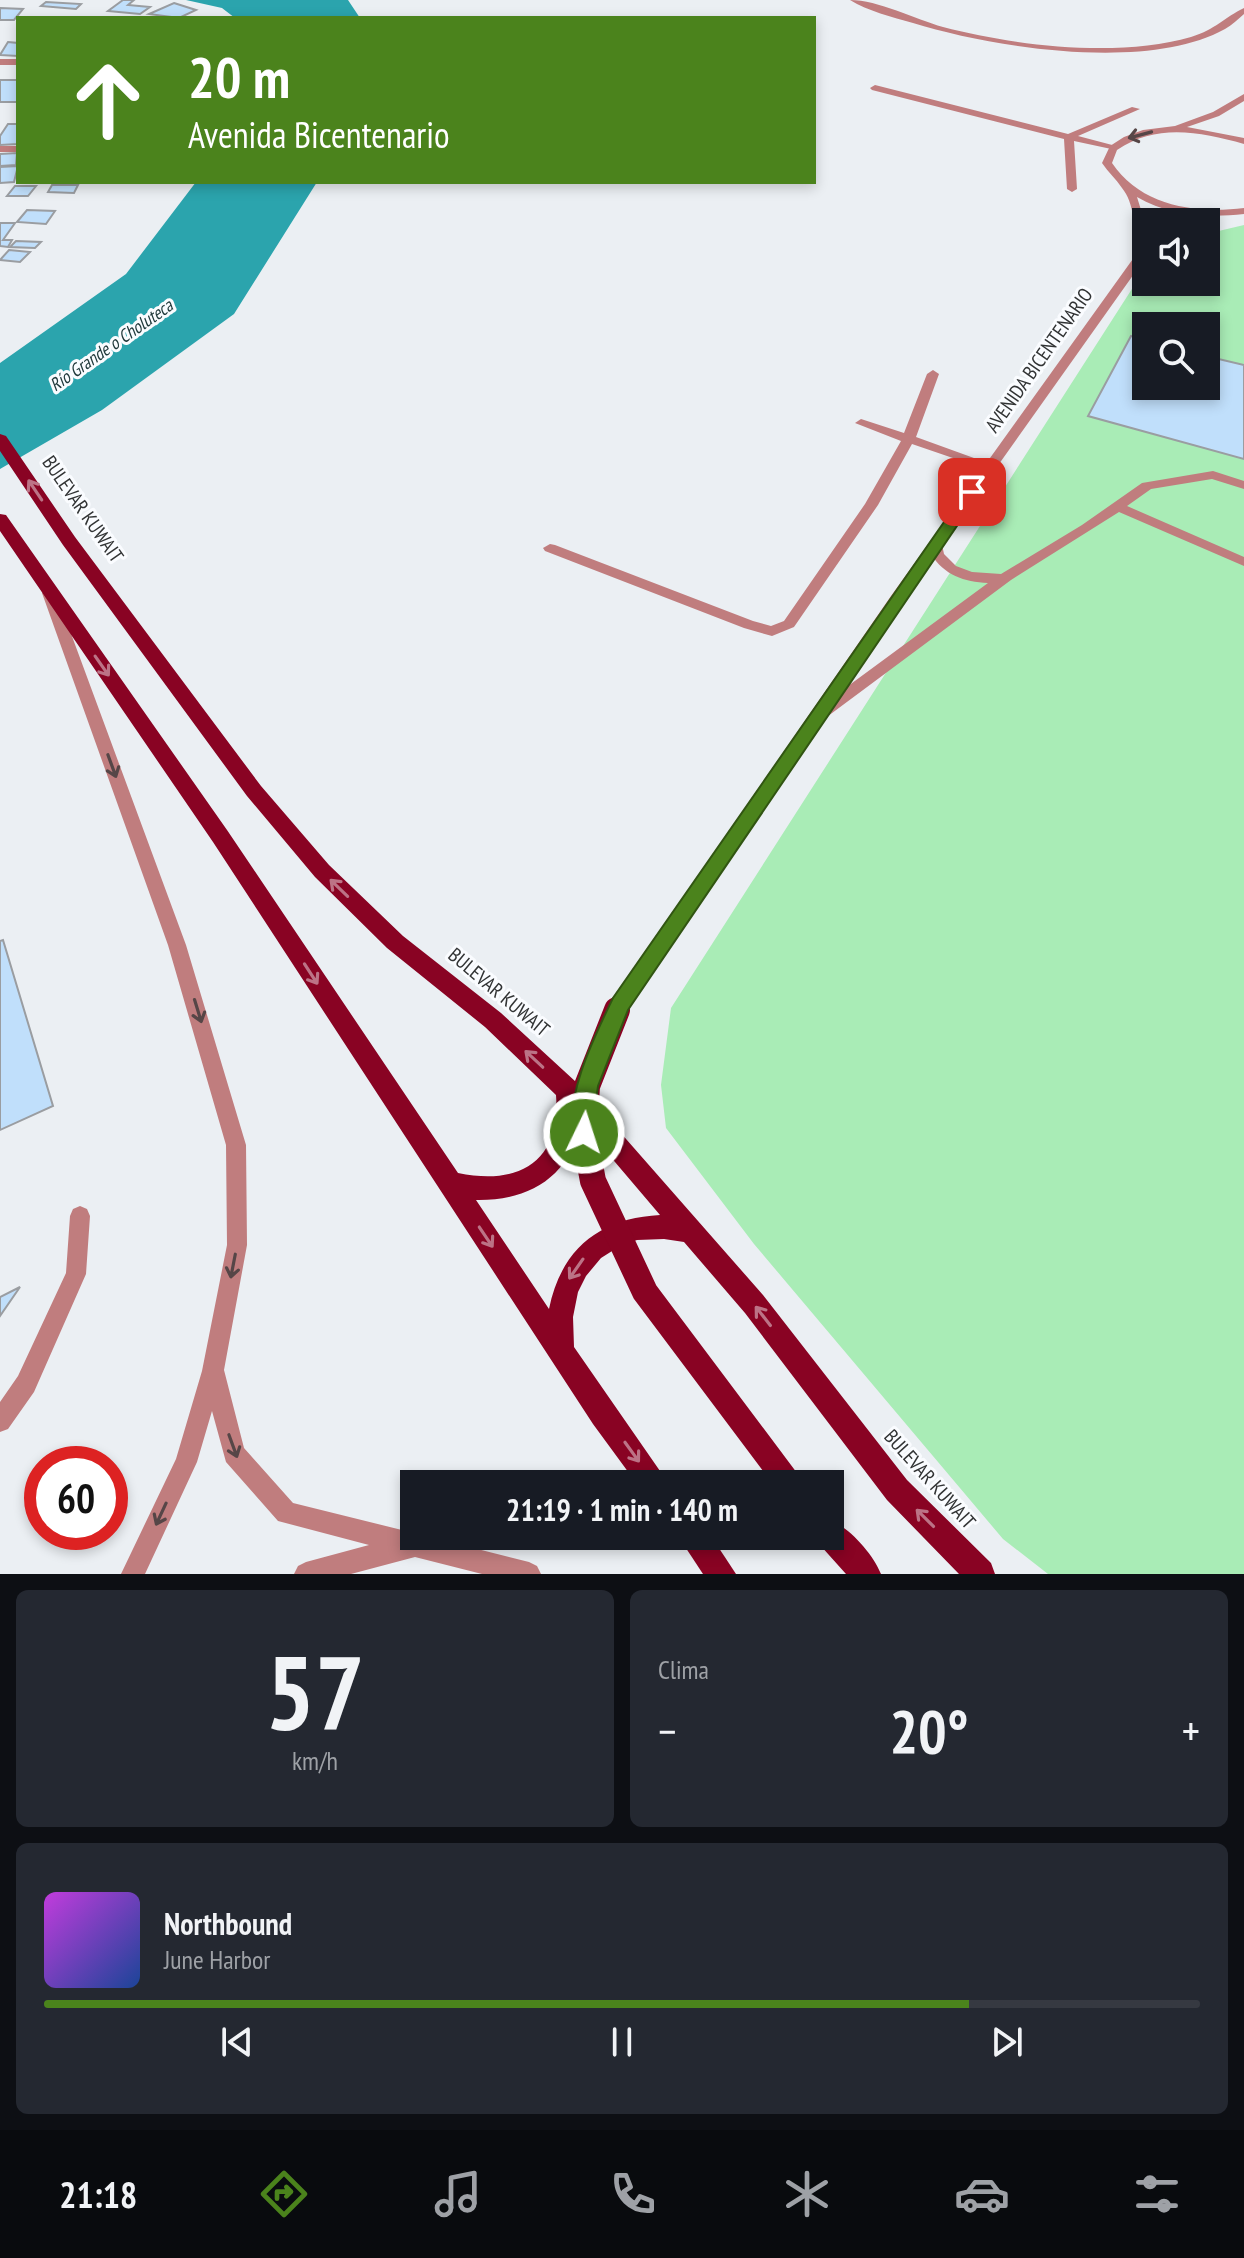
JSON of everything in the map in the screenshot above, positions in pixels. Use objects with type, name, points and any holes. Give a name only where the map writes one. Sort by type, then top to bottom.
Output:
[{"type":"main road","name":"BULEVAR KUWAIT","points":[[0,439],[69,541],[254,791],[322,871],[395,942],[493,1020],[568,1090],[754,1304],[897,1490],[980,1574]]},
{"type":"main road","points":[[0,519],[220,836],[603,1414],[645,1470]]},
{"type":"main road","points":[[620,1004],[602,1042],[587,1086],[584,1133],[593,1181],[645,1292],[778,1470]]},
{"type":"main road","points":[[449,1183],[472,1191],[497,1191],[521,1185],[543,1172],[559,1154],[569,1133],[572,1111],[568,1090]]},
{"type":"main road","points":[[561,1347],[559,1306],[565,1287],[573,1270],[601,1241],[636,1227],[674,1227],[694,1232]]},
{"type":"main road","points":[[703,1550],[721,1574]]},
{"type":"main road","points":[[844,1550],[866,1574]]},
{"type":"street","points":[[854,0],[890,13],[995,40],[1067,46],[1187,43],[1232,25],[1244,10]]},
{"type":"street","points":[[875,88],[1113,148],[1142,133],[1168,130],[1209,132],[1244,141]]},
{"type":"street","points":[[1168,130],[1216,114],[1244,97]]},
{"type":"street","points":[[1069,137],[1135,109]]},
{"type":"street","points":[[1069,137],[1072,189]]},
{"type":"street","name":"AVENIDA BICENTENARIO","points":[[1113,148],[1107,163],[1113,176],[1129,190],[1135,208]]},
{"type":"street","points":[[1129,190],[1177,208],[1239,212]]},
{"type":"street","points":[[1220,218],[1239,212]]},
{"type":"street","name":"AVENIDA BICENTENARIO","points":[[620,1004],[936,543],[1132,269]]},
{"type":"street","points":[[550,548],[772,631],[789,624],[871,505],[909,438],[933,374]]},
{"type":"street","points":[[861,423],[990,466]]},
{"type":"street","points":[[815,718],[1006,577],[1147,486],[1213,475],[1244,485]]},
{"type":"street","points":[[1116,506],[1244,562]]},
{"type":"street","points":[[936,543],[940,558],[957,572],[981,579],[1006,577]]},
{"type":"street","points":[[47,588],[177,945],[236,1145],[237,1245],[213,1371],[186,1462],[133,1574]]},
{"type":"street","points":[[0,1421],[26,1384],[76,1274],[80,1216]]},
{"type":"street","points":[[213,1371],[234,1454],[286,1513],[400,1541]]},
{"type":"street","points":[[306,1574],[400,1549]]},
{"type":"street","points":[[435,1550],[529,1574]]},
{"type":"green space","points":[[1244,225],[1244,1574],[1048,1574],[1003,1539],[754,1244],[666,1128],[661,1085],[671,1008],[1132,289],[1132,296],[1220,296],[1220,231]]},
{"type":"water","points":[[186,0],[348,0],[359,16],[232,16],[222,8]]},
{"type":"water","name":"Río Grande o Choluteca","points":[[194,184],[316,184],[234,314],[102,410],[0,469],[0,363],[126,274]]},
{"type":"building","points":[[123,0],[134,0],[128,5],[150,7],[140,14],[108,11]]},
{"type":"building","points":[[46,2],[81,4],[76,9],[41,6]]},
{"type":"building","points":[[174,3],[196,10],[183,16],[149,14]]},
{"type":"building","points":[[0,8],[23,9],[14,20],[0,20]]},
{"type":"building","points":[[8,42],[16,43],[16,56],[0,55]]},
{"type":"building","points":[[0,80],[16,80],[16,102],[0,102]]},
{"type":"building","points":[[8,124],[16,124],[16,144],[0,145],[0,136]]},
{"type":"building","points":[[16,153],[16,165],[0,166],[0,154]]},
{"type":"building","points":[[16,166],[14,182],[0,183],[0,167]]},
{"type":"building","points":[[52,185],[78,185],[74,193],[48,192]]},
{"type":"building","points":[[15,186],[36,186],[28,196],[7,196]]},
{"type":"building","points":[[27,210],[55,211],[46,224],[17,222]]},
{"type":"building","points":[[0,223],[15,223],[3,240],[12,240],[8,247],[0,246]]},
{"type":"building","points":[[16,241],[41,242],[35,248],[10,247]]},
{"type":"building","points":[[9,250],[30,252],[20,262],[0,260]]},
{"type":"building","points":[[1131,336],[1132,400],[1220,400],[1220,359],[1244,365],[1244,459],[1088,416]]},
{"type":"building","points":[[3,940],[53,1106],[0,1130],[0,941]]},
{"type":"building","points":[[20,1287],[0,1316],[0,1297]]},
{"type":"route","points":[[584,1133],[587,1086],[602,1042],[620,1004],[972,492]]}]
